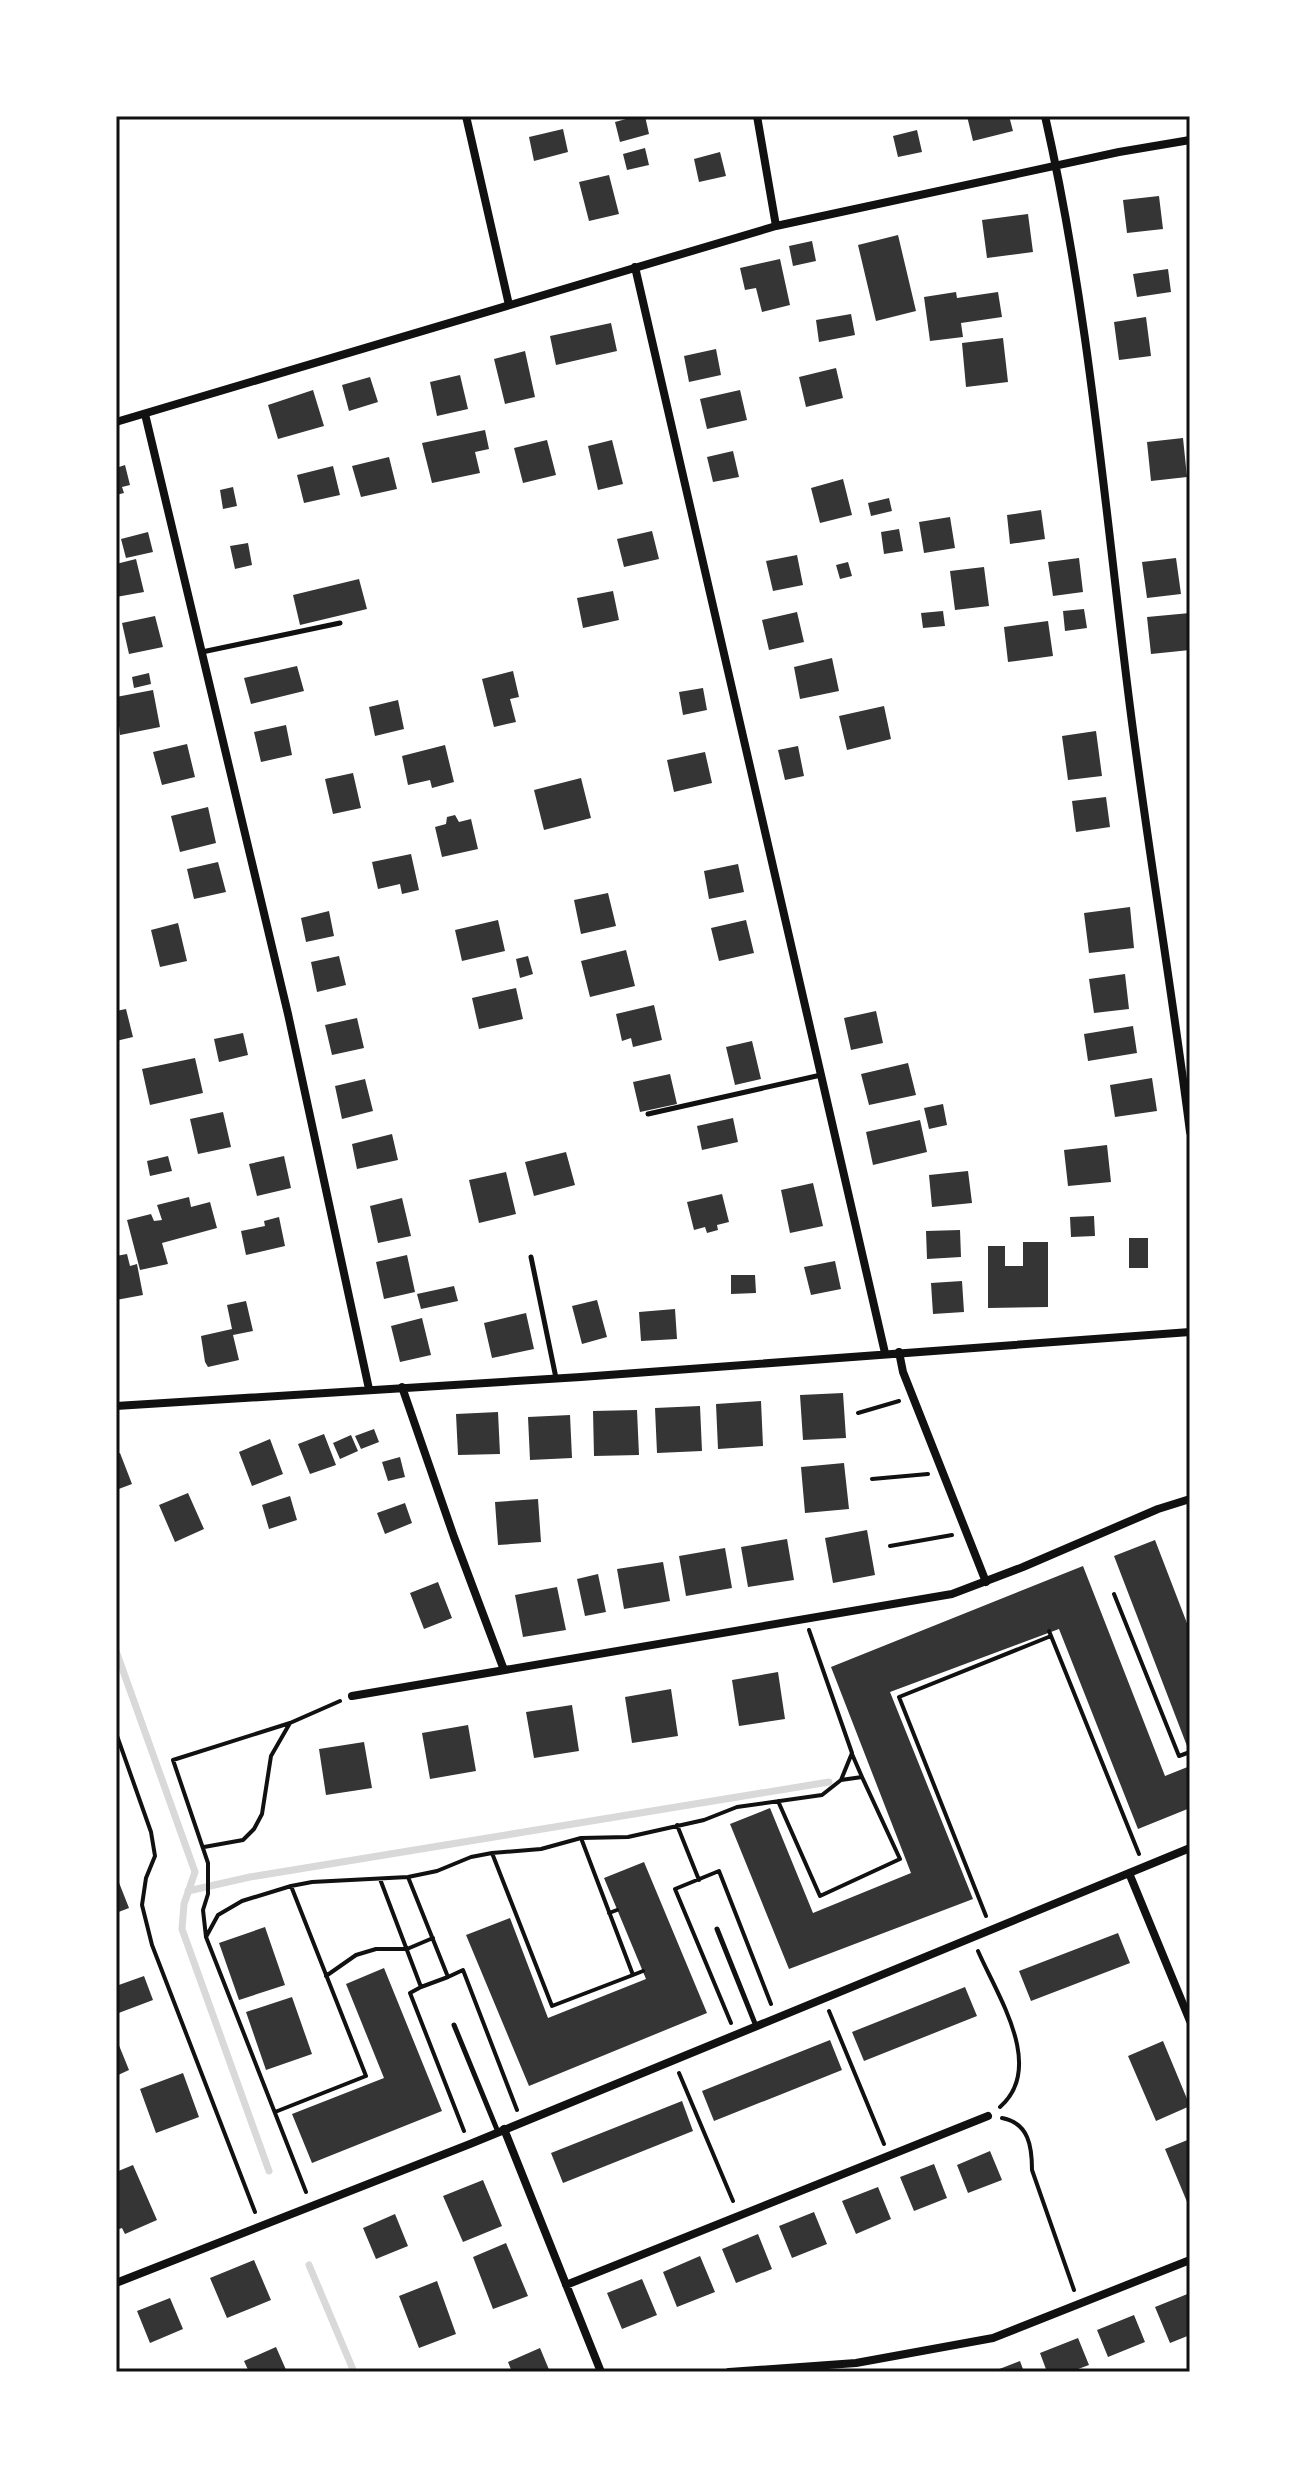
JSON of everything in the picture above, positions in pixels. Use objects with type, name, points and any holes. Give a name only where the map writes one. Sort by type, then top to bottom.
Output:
[{"type":"street","points":[[466,116],[509,305]]},
{"type":"street","points":[[757,116],[776,226]]},
{"type":"street","points":[[1045,116],[1069,237],[1130,709],[1190,1132]]},
{"type":"street","points":[[116,422],[776,226],[1190,140]]},
{"type":"street","points":[[635,267],[885,1353]]},
{"type":"street","points":[[145,414],[288,1014],[369,1389]]},
{"type":"street","points":[[116,1406],[556,1379],[1190,1332]]},
{"type":"street","points":[[899,1352],[903,1372],[986,1582]]},
{"type":"street","points":[[402,1387],[504,1670]]},
{"type":"street","points":[[352,1696],[952,1594],[1158,1509],[1190,1499]]},
{"type":"street","points":[[116,2283],[470,2144],[1190,1848]]},
{"type":"street","points":[[1129,1873],[1190,2021]]},
{"type":"street","points":[[566,2285],[988,2116]]},
{"type":"street","points":[[501,2130],[601,2372]]},
{"type":"street","points":[[729,2372],[857,2368],[993,2338],[1190,2260]]},
{"type":"lane","points":[[202,652],[340,623]]},
{"type":"lane","points":[[648,1114],[822,1075]]},
{"type":"lane","points":[[531,1257],[556,1379]]},
{"type":"lane","points":[[717,1929],[756,2026]]},
{"type":"lane","points":[[454,2025],[501,2130]]},
{"type":"path","points":[[858,1413],[913,1397]]},
{"type":"path","points":[[872,1479],[943,1472]]},
{"type":"path","points":[[890,1546],[966,1532]]},
{"type":"path","points":[[1114,1594],[1179,1756],[1190,1752]]},
{"type":"path","points":[[778,1801],[820,1896],[900,1859],[852,1753],[805,1619]]},
{"type":"path","points":[[991,1929],[899,1697],[1050,1634],[1144,1867]]},
{"type":"path","points":[[312,2206],[206,1937],[203,1910],[208,1894],[208,1863],[173,1760],[290,1723],[352,1696]]},
{"type":"path","points":[[204,1847],[243,1840],[254,1829],[262,1814],[271,1756],[290,1723]]},
{"type":"path","points":[[116,1733],[151,1832],[155,1856],[146,1878],[142,1905],[152,1945],[260,2226]]},
{"type":"path","points":[[206,1937],[218,1915],[242,1901],[291,1886],[408,1877],[437,1871],[471,1857],[541,1849],[581,1838],[628,1837],[704,1820],[737,1807],[822,1795],[841,1780],[852,1753]]},
{"type":"path","points":[[841,1780],[862,1777]]},
{"type":"path","points":[[677,1825],[699,1880]]},
{"type":"path","points":[[581,1838],[633,1975]]},
{"type":"path","points":[[492,1853],[552,2006]]},
{"type":"path","points":[[408,1877],[448,1977]]},
{"type":"path","points":[[380,1879],[421,1987]]},
{"type":"path","points":[[275,2112],[366,2076],[291,1886]]},
{"type":"path","points":[[609,1913],[617,1910]]},
{"type":"path","points":[[972,1937],[1017,2040],[1021,2058],[1020,2075],[1013,2091],[1004,2104],[988,2116]]},
{"type":"path","points":[[326,1976],[356,1955],[376,1949],[407,1949],[433,1938]]},
{"type":"path","points":[[520,1946],[527,1943]]},
{"type":"path","points":[[470,2144],[410,1993],[421,1987],[463,1970],[522,2122]]},
{"type":"path","points":[[545,2009],[643,1971]]},
{"type":"path","points":[[596,1990],[599,1997]]},
{"type":"path","points":[[824,1998],[888,2155]]},
{"type":"path","points":[[674,2060],[739,2215]]},
{"type":"path","points":[[988,2116],[1011,2120],[1025,2130],[1032,2149],[1032,2170],[1078,2304]]},
{"type":"building","points":[[645,116],[649,134],[620,142],[615,122]]},
{"type":"building","points":[[967,116],[1009,116],[1013,131],[973,141]]},
{"type":"building","points":[[563,129],[568,152],[534,161],[529,137]]},
{"type":"building","points":[[917,130],[922,152],[898,157],[893,136]]},
{"type":"building","points":[[645,148],[649,165],[627,170],[623,154]]},
{"type":"building","points":[[720,152],[726,176],[699,182],[694,159]]},
{"type":"building","points":[[609,175],[619,214],[589,221],[579,182]]},
{"type":"building","points":[[1159,196],[1163,229],[1127,233],[1123,200]]},
{"type":"building","points":[[1028,214],[1033,252],[987,258],[982,220]]},
{"type":"building","points":[[898,235],[916,311],[876,321],[858,245]]},
{"type":"building","points":[[812,241],[816,261],[793,266],[789,246]]},
{"type":"building","points":[[780,259],[790,305],[762,312],[756,288],[745,290],[740,268]]},
{"type":"building","points":[[1168,269],[1171,292],[1137,297],[1133,274]]},
{"type":"building","points":[[956,292],[957,298],[998,292],[1002,317],[961,323],[963,337],[930,341],[924,297]]},
{"type":"building","points":[[851,314],[855,335],[819,342],[816,320]]},
{"type":"building","points":[[1146,317],[1151,356],[1119,360],[1114,322]]},
{"type":"building","points":[[611,323],[617,351],[556,365],[550,336]]},
{"type":"building","points":[[1003,338],[1008,382],[966,387],[962,343]]},
{"type":"building","points":[[716,349],[721,375],[689,382],[684,356]]},
{"type":"building","points":[[525,351],[535,397],[505,404],[494,359]]},
{"type":"building","points":[[836,368],[843,398],[806,407],[799,377]]},
{"type":"building","points":[[460,375],[468,409],[437,416],[430,382]]},
{"type":"building","points":[[370,377],[378,402],[349,411],[342,385]]},
{"type":"building","points":[[313,390],[324,426],[278,439],[268,405]]},
{"type":"building","points":[[740,390],[747,420],[707,429],[700,399]]},
{"type":"building","points":[[485,430],[489,449],[475,452],[480,473],[432,483],[422,443]]},
{"type":"building","points":[[1183,438],[1187,477],[1151,481],[1147,442]]},
{"type":"building","points":[[547,440],[556,475],[523,483],[514,448]]},
{"type":"building","points":[[612,440],[623,484],[598,490],[588,446]]},
{"type":"building","points":[[733,451],[739,477],[713,482],[707,457]]},
{"type":"building","points":[[389,457],[397,489],[361,497],[352,466]]},
{"type":"building","points":[[116,461],[119,467],[125,465],[130,485],[122,487],[124,493],[116,495]]},
{"type":"building","points":[[333,466],[340,495],[304,503],[297,475]]},
{"type":"building","points":[[843,479],[852,515],[820,523],[811,488]]},
{"type":"building","points":[[233,487],[237,506],[223,509],[220,490]]},
{"type":"building","points":[[889,498],[892,511],[871,516],[868,503]]},
{"type":"building","points":[[1041,510],[1045,539],[1010,544],[1007,515]]},
{"type":"building","points":[[950,517],[955,548],[924,553],[919,522]]},
{"type":"building","points":[[899,529],[903,551],[884,554],[881,532]]},
{"type":"building","points":[[652,531],[659,559],[624,567],[617,539]]},
{"type":"building","points":[[148,532],[153,552],[126,558],[121,539]]},
{"type":"building","points":[[248,543],[252,565],[235,569],[230,546]]},
{"type":"building","points":[[797,555],[803,585],[773,591],[766,561]]},
{"type":"building","points":[[1079,558],[1083,592],[1053,596],[1048,562]]},
{"type":"building","points":[[1176,558],[1181,594],[1147,598],[1142,562]]},
{"type":"building","points":[[136,559],[144,592],[116,597],[116,564]]},
{"type":"building","points":[[848,562],[852,576],[840,579],[836,565]]},
{"type":"building","points":[[984,567],[989,606],[955,610],[950,571]]},
{"type":"building","points":[[359,579],[367,609],[300,625],[293,595]]},
{"type":"building","points":[[613,591],[619,620],[583,628],[577,598]]},
{"type":"building","points":[[1084,609],[1087,628],[1065,631],[1063,611]]},
{"type":"building","points":[[943,611],[945,626],[923,628],[921,613]]},
{"type":"building","points":[[797,612],[804,642],[769,650],[762,620]]},
{"type":"building","points":[[1190,613],[1190,650],[1151,654],[1147,617]]},
{"type":"building","points":[[155,616],[163,647],[129,654],[122,623]]},
{"type":"building","points":[[1048,621],[1053,656],[1008,662],[1004,627]]},
{"type":"building","points":[[832,658],[839,691],[800,699],[794,667]]},
{"type":"building","points":[[297,666],[304,691],[251,704],[244,678]]},
{"type":"building","points":[[513,671],[519,697],[510,699],[516,722],[494,727],[482,679]]},
{"type":"building","points":[[149,673],[151,684],[134,688],[132,677]]},
{"type":"building","points":[[703,688],[707,710],[683,715],[679,692]]},
{"type":"building","points":[[153,690],[160,727],[120,735],[116,697]]},
{"type":"building","points":[[398,700],[404,729],[375,736],[369,707]]},
{"type":"building","points":[[884,706],[891,739],[847,750],[839,716]]},
{"type":"building","points":[[286,725],[292,755],[261,762],[254,732]]},
{"type":"building","points":[[1096,731],[1102,776],[1068,780],[1062,736]]},
{"type":"building","points":[[187,744],[195,777],[162,785],[153,752]]},
{"type":"building","points":[[445,745],[454,782],[432,788],[430,780],[408,785],[402,756]]},
{"type":"building","points":[[798,746],[804,776],[785,780],[778,750]]},
{"type":"building","points":[[705,752],[712,783],[674,792],[667,760]]},
{"type":"building","points":[[353,773],[361,808],[333,814],[325,779]]},
{"type":"building","points":[[581,778],[591,818],[544,830],[534,790]]},
{"type":"building","points":[[1106,797],[1110,827],[1076,832],[1072,801]]},
{"type":"building","points":[[208,807],[216,843],[180,852],[171,816]]},
{"type":"building","points":[[455,815],[459,822],[471,819],[478,849],[442,857],[435,827],[446,824],[447,817]]},
{"type":"building","points":[[411,854],[419,890],[402,894],[400,884],[378,889],[372,862]]},
{"type":"building","points":[[218,862],[226,892],[194,899],[187,869]]},
{"type":"building","points":[[738,864],[744,892],[709,899],[704,871]]},
{"type":"building","points":[[608,893],[616,926],[581,934],[574,900]]},
{"type":"building","points":[[1130,907],[1134,948],[1089,953],[1084,913]]},
{"type":"building","points":[[329,911],[334,936],[306,942],[301,918]]},
{"type":"building","points":[[498,920],[505,951],[462,961],[455,930]]},
{"type":"building","points":[[746,920],[754,953],[719,961],[711,928]]},
{"type":"building","points":[[178,923],[187,961],[160,967],[151,930]]},
{"type":"building","points":[[626,950],[635,986],[590,997],[581,961]]},
{"type":"building","points":[[339,956],[346,985],[317,992],[311,962]]},
{"type":"building","points":[[528,956],[533,974],[520,978],[516,959]]},
{"type":"building","points":[[1125,974],[1129,1009],[1094,1013],[1089,979]]},
{"type":"building","points":[[516,988],[523,1019],[479,1029],[472,998]]},
{"type":"building","points":[[654,1005],[662,1040],[633,1047],[631,1038],[622,1041],[616,1014]]},
{"type":"building","points":[[126,1009],[133,1037],[116,1041],[116,1011]]},
{"type":"building","points":[[876,1011],[883,1043],[851,1050],[844,1018]]},
{"type":"building","points":[[357,1018],[364,1048],[332,1055],[325,1025]]},
{"type":"building","points":[[1133,1026],[1137,1053],[1088,1061],[1084,1034]]},
{"type":"building","points":[[243,1033],[248,1055],[219,1062],[214,1039]]},
{"type":"building","points":[[752,1041],[761,1079],[735,1085],[726,1047]]},
{"type":"building","points":[[195,1058],[203,1093],[150,1105],[142,1069]]},
{"type":"building","points":[[908,1063],[916,1095],[869,1105],[861,1074]]},
{"type":"building","points":[[670,1074],[677,1104],[640,1112],[633,1082]]},
{"type":"building","points":[[1152,1078],[1157,1111],[1115,1117],[1110,1085]]},
{"type":"building","points":[[365,1079],[373,1111],[342,1119],[335,1086]]},
{"type":"building","points":[[943,1104],[947,1125],[929,1129],[924,1108]]},
{"type":"building","points":[[223,1112],[231,1147],[198,1154],[190,1119]]},
{"type":"building","points":[[733,1118],[738,1142],[702,1150],[697,1126]]},
{"type":"building","points":[[920,1120],[927,1152],[873,1165],[866,1132]]},
{"type":"building","points":[[392,1134],[398,1160],[357,1169],[352,1144]]},
{"type":"building","points":[[1107,1145],[1111,1182],[1068,1186],[1064,1150]]},
{"type":"building","points":[[566,1152],[575,1185],[534,1196],[525,1162]]},
{"type":"building","points":[[168,1156],[172,1171],[150,1176],[147,1161]]},
{"type":"building","points":[[284,1156],[291,1188],[257,1196],[249,1164]]},
{"type":"building","points":[[968,1171],[972,1203],[932,1207],[929,1175]]},
{"type":"building","points":[[506,1172],[516,1214],[479,1223],[469,1180]]},
{"type":"building","points":[[813,1183],[823,1226],[790,1233],[781,1190]]},
{"type":"building","points":[[722,1194],[729,1222],[717,1225],[718,1230],[707,1233],[705,1227],[694,1230],[687,1202]]},
{"type":"building","points":[[189,1197],[191,1207],[210,1202],[217,1228],[162,1243],[168,1264],[140,1270],[127,1220],[151,1214],[154,1221],[162,1220],[157,1205]]},
{"type":"building","points":[[402,1198],[411,1236],[378,1243],[370,1206]]},
{"type":"building","points":[[1094,1216],[1095,1236],[1071,1237],[1070,1217]]},
{"type":"building","points":[[279,1217],[285,1246],[246,1255],[241,1231],[265,1226],[264,1221]]},
{"type":"building","points":[[960,1230],[961,1257],[927,1259],[926,1231]]},
{"type":"building","points":[[1129,1238],[1148,1238],[1148,1268],[1129,1268]]},
{"type":"building","points":[[1023,1242],[1048,1242],[1048,1307],[988,1308],[988,1246],[1005,1246],[1005,1266],[1023,1266]]},
{"type":"building","points":[[127,1254],[130,1266],[137,1264],[143,1295],[116,1300],[116,1256]]},
{"type":"building","points":[[407,1255],[415,1292],[384,1299],[376,1262]]},
{"type":"building","points":[[835,1261],[841,1289],[811,1295],[804,1267]]},
{"type":"building","points":[[731,1275],[755,1275],[756,1293],[731,1294]]},
{"type":"building","points":[[962,1281],[964,1312],[933,1314],[931,1283]]},
{"type":"building","points":[[454,1286],[458,1301],[421,1309],[417,1294]]},
{"type":"building","points":[[597,1300],[607,1337],[582,1344],[572,1306]]},
{"type":"building","points":[[246,1301],[253,1331],[233,1335],[239,1360],[208,1367],[201,1336],[232,1329],[227,1305]]},
{"type":"building","points":[[675,1309],[677,1339],[641,1341],[639,1312]]},
{"type":"building","points":[[526,1313],[534,1349],[492,1358],[484,1323]]},
{"type":"building","points":[[422,1318],[431,1355],[400,1362],[391,1326]]},
{"type":"building","points":[[843,1393],[846,1438],[803,1440],[800,1395]]},
{"type":"building","points":[[761,1401],[763,1446],[718,1449],[716,1404]]},
{"type":"building","points":[[700,1406],[702,1451],[657,1453],[655,1408]]},
{"type":"building","points":[[637,1410],[639,1455],[594,1456],[593,1411]]},
{"type":"building","points":[[498,1412],[500,1454],[458,1455],[456,1414]]},
{"type":"building","points":[[570,1415],[572,1458],[530,1460],[528,1417]]},
{"type":"building","points":[[374,1429],[379,1442],[361,1449],[355,1436]]},
{"type":"building","points":[[324,1434],[336,1465],[310,1474],[298,1444]]},
{"type":"building","points":[[351,1435],[358,1451],[340,1459],[333,1443]]},
{"type":"building","points":[[270,1439],[283,1474],[252,1486],[239,1452]]},
{"type":"building","points":[[120,1453],[132,1484],[116,1490],[116,1454]]},
{"type":"building","points":[[400,1457],[405,1477],[388,1481],[382,1462]]},
{"type":"building","points":[[844,1463],[849,1509],[805,1513],[801,1467]]},
{"type":"building","points":[[188,1493],[204,1529],[175,1542],[159,1505]]},
{"type":"building","points":[[290,1496],[297,1520],[269,1529],[262,1505]]},
{"type":"building","points":[[538,1499],[541,1542],[498,1545],[495,1502]]},
{"type":"building","points":[[405,1503],[412,1523],[385,1534],[377,1513]]},
{"type":"building","points":[[867,1530],[875,1575],[833,1583],[825,1538]]},
{"type":"building","points":[[787,1539],[794,1580],[748,1587],[741,1547]]},
{"type":"building","points":[[1155,1540],[1190,1631],[1190,1745],[1187,1746],[1114,1556]]},
{"type":"building","points":[[725,1548],[732,1588],[686,1596],[679,1556]]},
{"type":"building","points":[[663,1562],[670,1601],[624,1609],[617,1569]]},
{"type":"building","points":[[1083,1566],[1165,1776],[1190,1766],[1190,1808],[1138,1829],[1059,1629],[890,1692],[973,1899],[789,1969],[730,1824],[770,1808],[813,1913],[911,1873],[831,1667]]},
{"type":"building","points":[[598,1574],[606,1612],[585,1616],[577,1579]]},
{"type":"building","points":[[438,1582],[452,1618],[424,1629],[410,1593]]},
{"type":"building","points":[[557,1587],[566,1630],[523,1637],[515,1595]]},
{"type":"building","points":[[778,1672],[785,1719],[739,1726],[732,1680]]},
{"type":"building","points":[[671,1689],[678,1736],[632,1743],[625,1697]]},
{"type":"building","points":[[572,1705],[579,1751],[534,1758],[526,1712]]},
{"type":"building","points":[[468,1725],[476,1771],[430,1779],[422,1733]]},
{"type":"building","points":[[364,1742],[372,1788],[326,1795],[319,1749]]},
{"type":"building","points":[[644,1862],[707,2013],[529,2086],[466,1935],[510,1918],[548,2018],[646,1979],[604,1878]]},
{"type":"building","points":[[116,1875],[129,1908],[116,1913]]},
{"type":"building","points":[[265,1927],[285,1985],[239,2000],[219,1943]]},
{"type":"building","points":[[1118,1933],[1130,1963],[1031,2001],[1019,1971]]},
{"type":"building","points":[[384,1968],[442,2111],[312,2163],[292,2114],[384,2078],[346,1984]]},
{"type":"building","points":[[144,1976],[153,2000],[116,2014],[116,1986]]},
{"type":"building","points":[[965,1987],[977,2016],[864,2061],[852,2032]]},
{"type":"building","points":[[292,1997],[312,2054],[266,2070],[246,2012]]},
{"type":"building","points":[[116,2038],[129,2070],[116,2076]]},
{"type":"building","points":[[830,2040],[842,2070],[714,2121],[702,2091]]},
{"type":"building","points":[[1163,2041],[1190,2106],[1156,2121],[1128,2056]]},
{"type":"building","points":[[183,2073],[199,2117],[156,2133],[140,2089]]},
{"type":"building","points":[[682,2101],[693,2131],[563,2183],[551,2153]]},
{"type":"building","points":[[1190,2139],[1190,2209],[1165,2149]]},
{"type":"building","points":[[990,2151],[1002,2180],[968,2193],[957,2165]]},
{"type":"building","points":[[934,2164],[947,2198],[914,2211],[900,2177]]},
{"type":"building","points":[[133,2165],[157,2220],[125,2234],[122,2228],[116,2230],[116,2172]]},
{"type":"building","points":[[483,2180],[502,2226],[463,2242],[443,2196]]},
{"type":"building","points":[[878,2187],[891,2219],[856,2234],[842,2201]]},
{"type":"building","points":[[814,2212],[827,2244],[792,2258],[779,2226]]},
{"type":"building","points":[[395,2214],[408,2246],[376,2259],[363,2228]]},
{"type":"building","points":[[758,2234],[772,2269],[736,2283],[722,2249]]},
{"type":"building","points":[[506,2243],[528,2296],[493,2309],[473,2257]]},
{"type":"building","points":[[700,2256],[715,2292],[677,2307],[663,2272]]},
{"type":"building","points":[[254,2260],[271,2300],[227,2318],[210,2278]]},
{"type":"building","points":[[642,2279],[657,2315],[622,2329],[607,2293]]},
{"type":"building","points":[[437,2281],[456,2334],[419,2348],[399,2296]]},
{"type":"building","points":[[1190,2293],[1190,2335],[1170,2343],[1155,2307]]},
{"type":"building","points":[[170,2298],[183,2329],[150,2343],[137,2311]]},
{"type":"building","points":[[1134,2315],[1145,2342],[1108,2357],[1097,2330]]},
{"type":"building","points":[[1078,2338],[1089,2365],[1070,2372],[1047,2372],[1040,2353]]},
{"type":"building","points":[[276,2347],[287,2372],[249,2372],[244,2361]]},
{"type":"building","points":[[540,2348],[550,2372],[512,2372],[508,2362]]},
{"type":"building","points":[[1020,2361],[1024,2372],[991,2372],[1002,2368]]},
{"type":"waterway","points":[[116,1651],[195,1872],[184,1904],[182,1929],[269,2171]]},
{"type":"waterway","points":[[188,1891],[250,1877],[829,1782]]},
{"type":"waterway","points":[[309,2265],[354,2372]]}]
